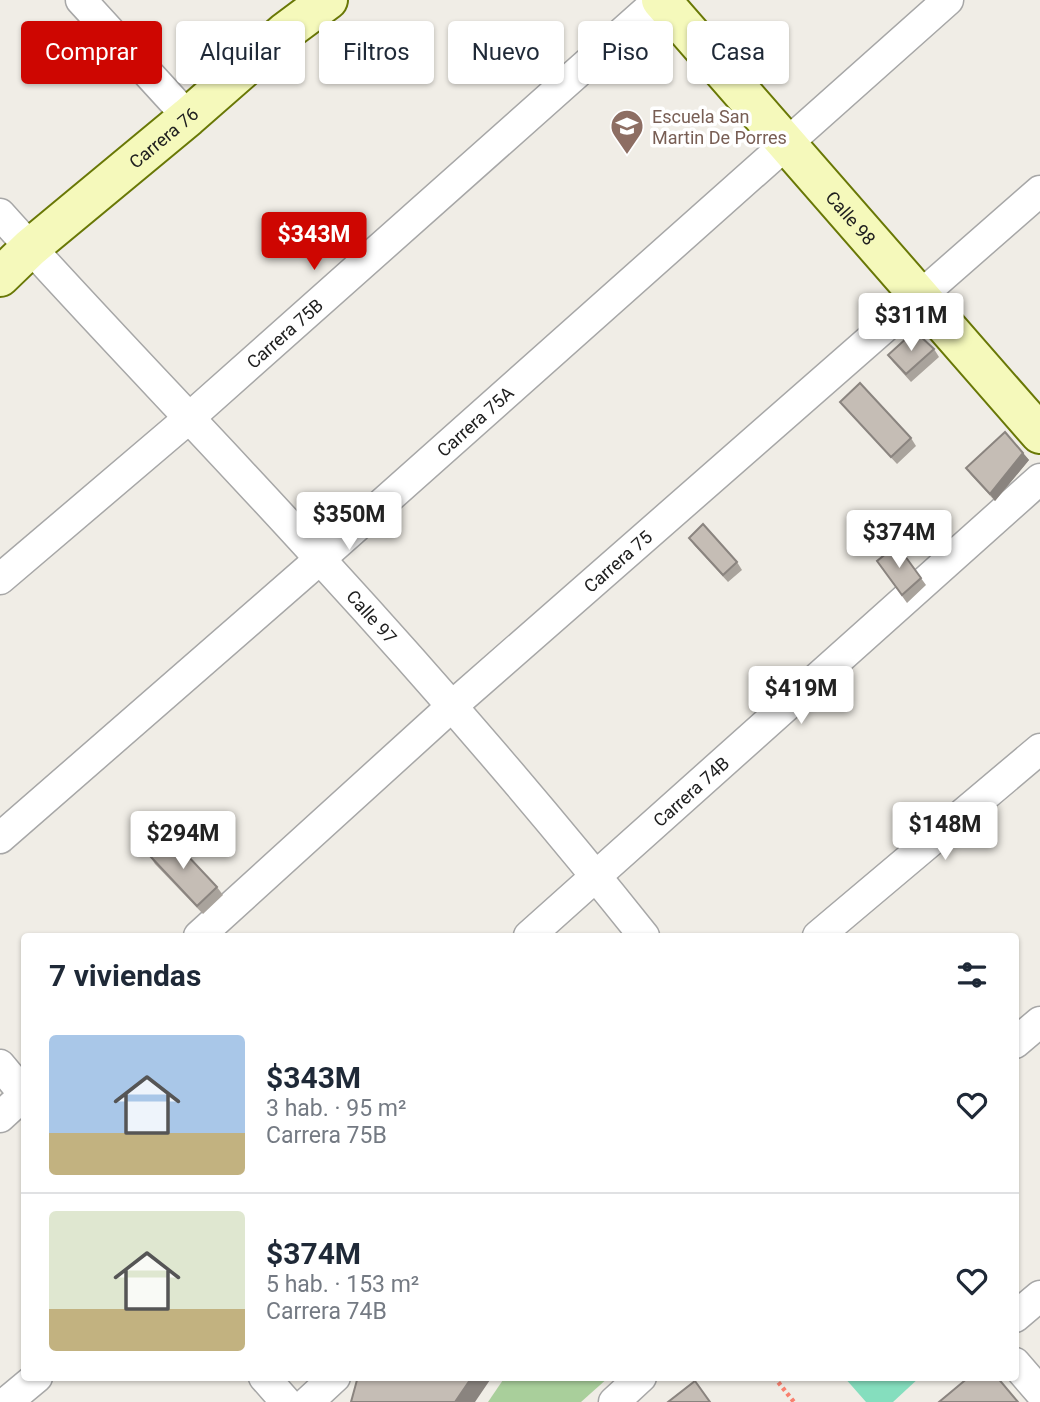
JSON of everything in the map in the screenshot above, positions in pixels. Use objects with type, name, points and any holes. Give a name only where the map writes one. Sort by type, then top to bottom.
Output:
[{"type":"street","points":[[81,0],[188,117]]},
{"type":"street","name":"Calle 98","points":[[660,0],[1040,434]]},
{"type":"street","name":"Carrera 75B","points":[[0,579],[188,419],[660,0]]},
{"type":"street","name":"Carrera 75A","points":[[0,838],[320,559],[947,0]]},
{"type":"street","name":"Carrera 76","points":[[0,277],[30,248],[188,117],[285,32],[326,1]]},
{"type":"street","name":"Carrera 75","points":[[202,933],[451,707],[1040,191]]},
{"type":"street","name":"Calle 97","points":[[0,214],[320,559],[596,875],[642,933]]},
{"type":"street","name":"Carrera 74B","points":[[532,933],[1040,479]]},
{"type":"street","points":[[822,933],[1040,749]]},
{"type":"street","points":[[1019,1040],[1040,1022]]},
{"type":"street","points":[[0,1065],[21,1090]]},
{"type":"street","points":[[0,1116],[21,1097]]},
{"type":"street","points":[[1019,1314],[1040,1296]]},
{"type":"street","points":[[1019,1368],[1040,1392]]},
{"type":"street","points":[[7,1402],[32,1381]]},
{"type":"street","points":[[268,1381],[286,1402]]},
{"type":"street","points":[[308,1402],[331,1381]]},
{"type":"street","points":[[614,1402],[637,1381]]},
{"type":"path","points":[[777,1381],[794,1402]]},
{"type":"path","points":[[782,1387],[783,1381]]},
{"type":"green space","points":[[502,1381],[605,1381],[581,1402],[488,1402]]},
{"type":"green space","points":[[848,1381],[916,1381],[893,1402],[866,1402]]},
{"type":"building","points":[[919,335],[934,349],[906,374],[888,355],[909,336]]},
{"type":"building","points":[[860,383],[911,438],[891,457],[840,402]]},
{"type":"building","points":[[1005,432],[1023,453],[990,494],[966,468]]},
{"type":"building","points":[[703,524],[737,562],[723,575],[689,538]]},
{"type":"building","points":[[897,545],[921,578],[902,595],[877,561]]},
{"type":"building","points":[[170,837],[217,887],[197,906],[150,856]]},
{"type":"building","points":[[357,1381],[469,1381],[455,1402],[351,1402]]},
{"type":"building","points":[[695,1381],[710,1402],[668,1402]]},
{"type":"building","points":[[964,1381],[1000,1381],[1018,1402],[939,1402]]},
{"type":"place","name":"Escuela San Martin De Porres","points":[[627,156]]}]
